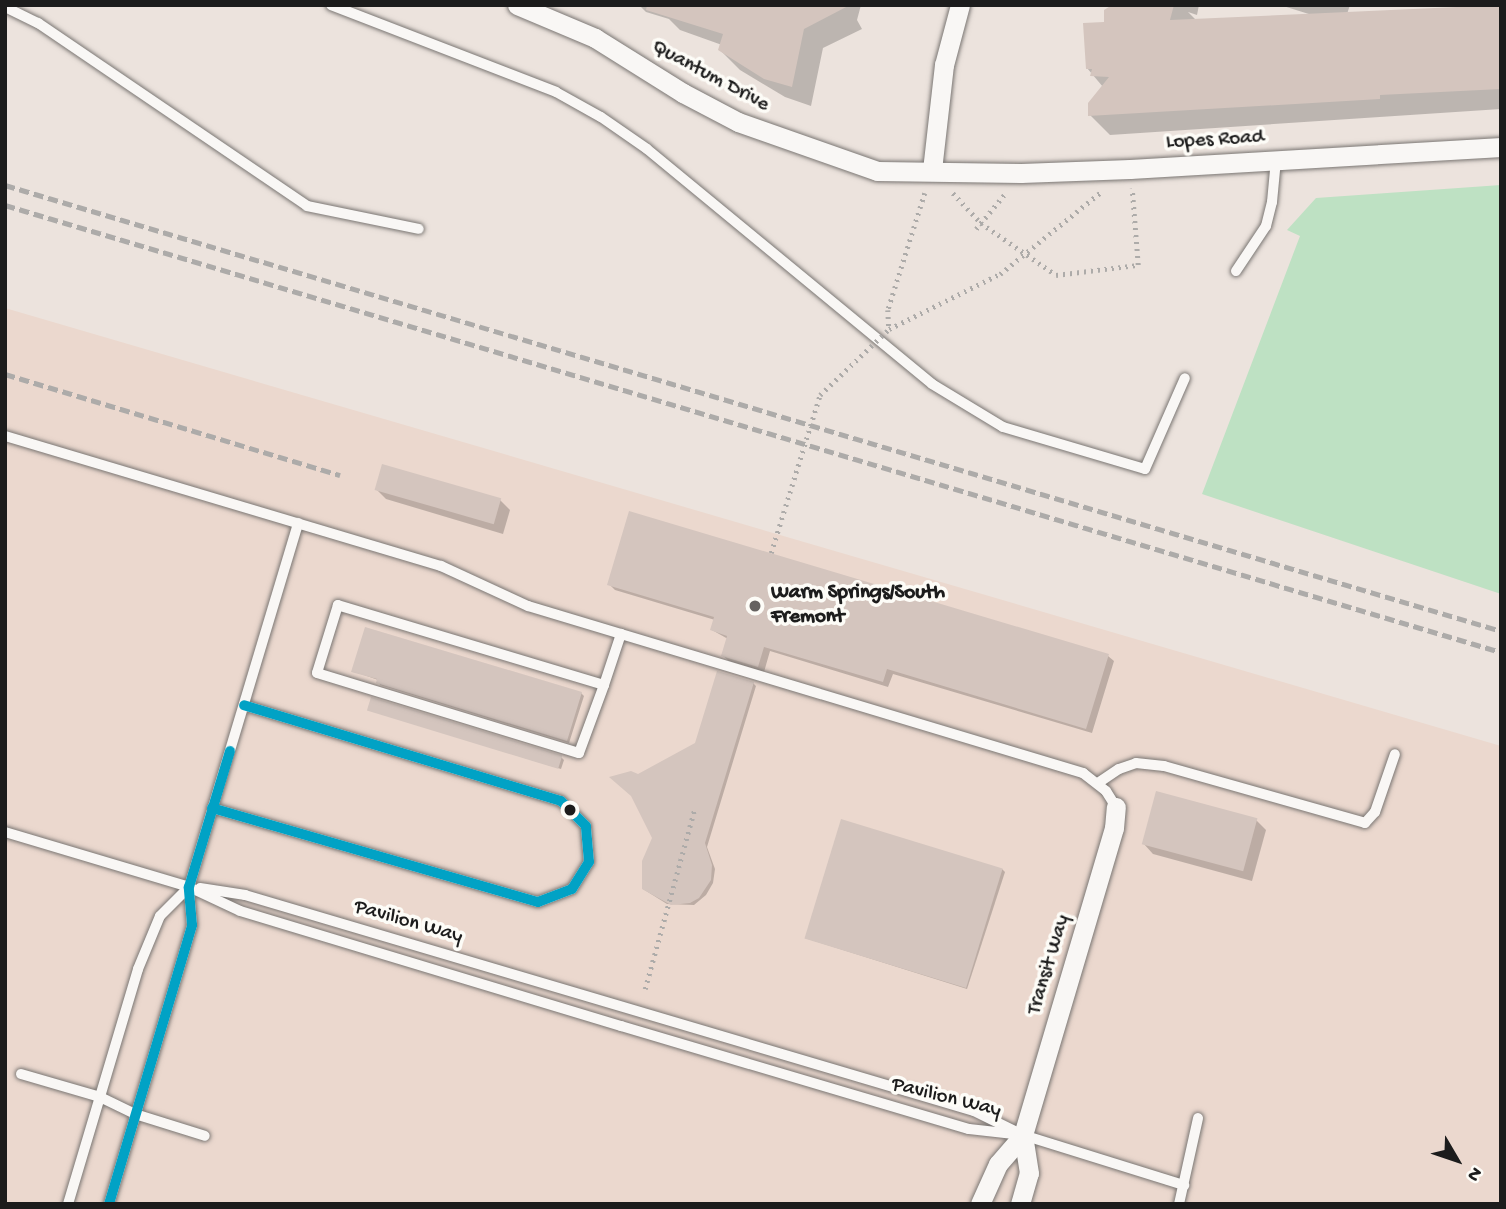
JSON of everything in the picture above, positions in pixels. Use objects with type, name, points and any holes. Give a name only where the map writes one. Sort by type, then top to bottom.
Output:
[{"type":"street","name":"Quantum Drive","points":[[517,5],[595,38],[683,93],[738,122],[877,170],[932,170]]},
{"type":"street","points":[[932,170],[944,65],[960,5]]},
{"type":"street","name":"Lopes Road","points":[[932,170],[1021,173],[1130,169],[1501,147]]},
{"type":"street","name":"Transit Way","points":[[980,1204],[998,1164],[1023,1135],[1114,828],[1116,807]]},
{"type":"street","name":"Transit Way","points":[[1020,1204],[1029,1173],[1023,1135]]},
{"type":"lane","points":[[331,5],[556,92],[601,117],[647,149],[932,384],[1003,426],[1145,469],[1185,378]]},
{"type":"lane","points":[[5,6],[60,38],[307,206],[419,229]]},
{"type":"lane","points":[[1236,271],[1266,226],[1272,202],[1276,160]]},
{"type":"lane","points":[[5,436],[441,566],[516,602],[1083,773],[1098,783],[1116,807]]},
{"type":"lane","points":[[109,1204],[192,925],[189,887],[298,523]]},
{"type":"lane","points":[[604,685],[338,605],[317,673],[579,753],[604,685],[621,634]]},
{"type":"lane","points":[[212,808],[538,902],[572,889],[589,862],[586,826],[561,801],[244,705]]},
{"type":"lane","points":[[1098,783],[1119,768],[1136,763],[1164,766],[1365,823],[1375,812],[1395,754]]},
{"type":"lane","name":"Pavilion Way","points":[[5,832],[189,887],[240,911],[611,1023],[969,1129],[1023,1135]]},
{"type":"lane","points":[[68,1204],[142,958],[160,916],[189,887]]},
{"type":"lane","name":"Pavilion Way","points":[[189,887],[246,895],[974,1111],[1023,1135]]},
{"type":"lane","points":[[22,1074],[100,1097],[135,1114],[205,1136]]},
{"type":"lane","points":[[1179,1204],[1198,1118]]},
{"type":"lane","points":[[1023,1135],[1184,1185]]},
{"type":"path","points":[[889,329],[888,310],[932,170],[981,223],[1056,275],[1138,265],[1130,169]]},
{"type":"path","points":[[771,553],[820,395],[889,329],[1000,274],[1130,169]]},
{"type":"path","points":[[976,229],[1021,173]]},
{"type":"path","points":[[645,989],[694,811]]},
{"type":"shaded area","points":[[5,308],[1501,746],[1501,1204],[5,1204]]},
{"type":"green space","points":[[1501,185],[1501,594],[1202,494],[1300,236],[1287,230],[1316,198]]},
{"type":"building","points":[[647,5],[850,5],[804,29],[792,87],[764,79],[718,50],[723,34],[646,10]]},
{"type":"building","points":[[1112,5],[1174,5],[1170,20],[1501,5],[1501,89],[1088,116],[1088,103],[1109,77],[1090,76],[1092,69],[1086,69],[1083,23],[1104,22],[1104,10]]},
{"type":"building","points":[[382,464],[501,498],[494,524],[375,490]]},
{"type":"building","points":[[629,511],[1109,654],[1086,729],[887,669],[883,682],[764,647],[758,667],[721,656],[727,636],[710,630],[714,617],[607,585]]},
{"type":"building","points":[[365,627],[582,692],[567,741],[376,683],[377,679],[351,672]]},
{"type":"building","points":[[717,671],[754,682],[705,843],[712,865],[711,880],[699,898],[690,903],[671,905],[642,889],[642,861],[652,838],[631,796],[609,777],[631,771],[638,774],[695,743]]},
{"type":"building","points":[[371,697],[562,755],[558,769],[367,710]]},
{"type":"building","points":[[1156,791],[1257,818],[1243,871],[1142,844]]},
{"type":"building","points":[[841,819],[1003,868],[966,988],[804,939]]},
{"type":"railway","points":[[5,185],[1501,631]]},
{"type":"railway","points":[[5,205],[1501,652]]},
{"type":"railway","points":[[5,374],[340,475]]},
{"type":"transit line","points":[[212,808],[538,902],[572,889],[589,862],[586,826],[561,801],[244,705]]},
{"type":"transit line","points":[[109,1204],[192,925],[189,887],[230,751]]},
{"type":"place","name":"Warm Springs/South Fremont","points":[[755,606]]}]
